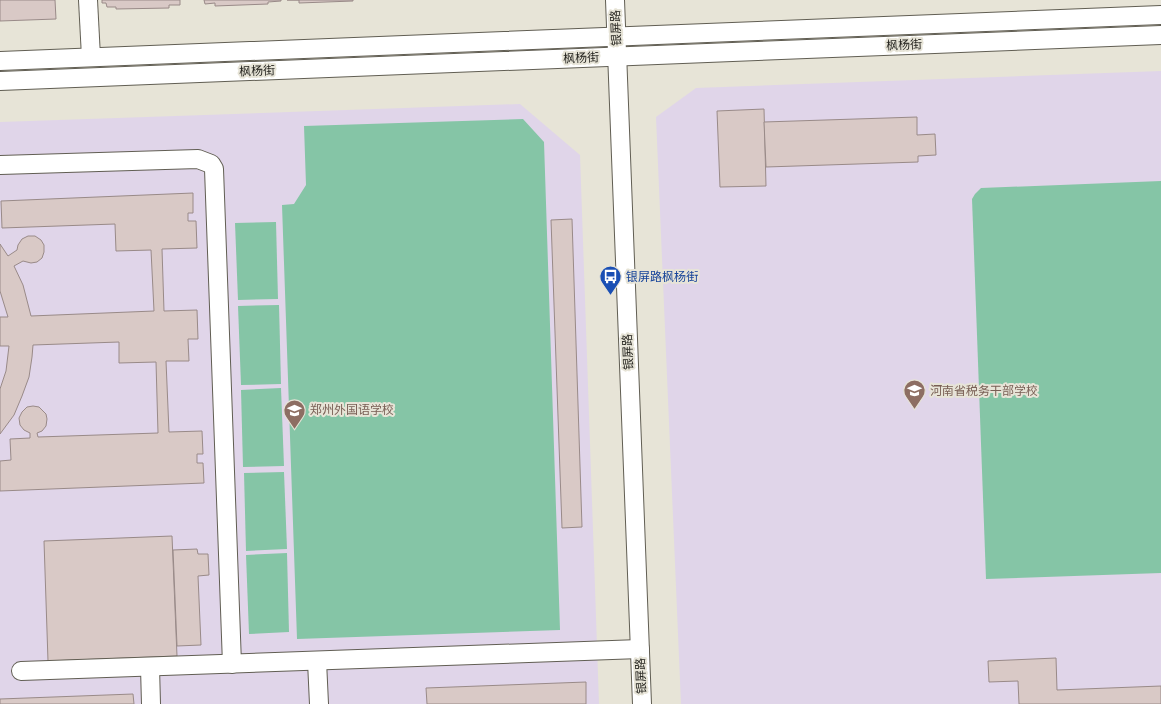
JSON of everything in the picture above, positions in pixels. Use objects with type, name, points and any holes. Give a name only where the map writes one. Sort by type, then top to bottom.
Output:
[{"type":"street","points":[[88,0],[90,57]]},
{"type":"street","name":"银屏路","points":[[615,0],[642,704]]},
{"type":"street","name":"枫杨街","points":[[0,61],[1161,15]]},
{"type":"street","name":"枫杨街","points":[[0,81],[1161,35]]},
{"type":"street","points":[[0,166],[198,159],[211,164],[214,169],[232,664]]},
{"type":"street","points":[[21,671],[640,649]]},
{"type":"street","points":[[317,661],[319,704]]},
{"type":"street","points":[[150,666],[151,704]]},
{"type":"shaded area","name":"河南省税务干部学校","points":[[1161,71],[1161,704],[681,704],[656,117],[696,88]]},
{"type":"shaded area","name":"郑州外国语学校","points":[[520,104],[580,155],[599,704],[0,704],[0,122]]},
{"type":"green space","points":[[523,119],[544,142],[560,630],[297,639],[282,205],[294,204],[306,185],[304,126]]},
{"type":"green space","points":[[1161,181],[1161,573],[986,579],[972,199],[981,188]]},
{"type":"green space","points":[[276,222],[278,299],[238,300],[235,223]]},
{"type":"green space","points":[[279,305],[281,384],[241,385],[238,306]]},
{"type":"green space","points":[[281,388],[284,466],[243,467],[241,390]]},
{"type":"green space","points":[[284,472],[287,549],[246,551],[244,473]]},
{"type":"green space","points":[[287,553],[289,632],[249,634],[246,555]]},
{"type":"building","points":[[0,0],[55,0],[56,19],[0,21]]},
{"type":"building","points":[[102,0],[180,0],[180,5],[169,5],[169,8],[116,9],[116,7],[107,7],[106,3],[102,3]]},
{"type":"building","points":[[204,0],[281,1],[268,2],[268,4],[215,6],[215,3],[205,4]]},
{"type":"building","points":[[299,0],[353,0],[353,1],[299,3]]},
{"type":"building","points":[[764,109],[766,186],[720,187],[717,111]]},
{"type":"building","points":[[917,117],[917,135],[935,134],[936,155],[918,156],[918,162],[766,167],[764,122]]},
{"type":"building","points":[[193,193],[193,213],[188,213],[188,221],[196,221],[197,248],[162,249],[164,311],[197,310],[198,339],[188,339],[189,361],[166,361],[169,432],[202,431],[203,454],[197,454],[197,463],[203,463],[204,483],[0,491],[0,461],[11,460],[10,439],[30,438],[30,433],[24,430],[20,425],[19,418],[27,407],[39,407],[46,414],[46,426],[42,431],[37,433],[38,437],[158,433],[156,362],[119,363],[119,342],[33,345],[29,377],[22,396],[14,415],[0,434],[0,389],[6,371],[9,346],[0,346],[0,317],[8,317],[0,291],[0,244],[8,256],[17,250],[22,239],[28,236],[35,236],[41,240],[44,245],[42,258],[37,262],[31,263],[23,261],[14,266],[23,285],[31,316],[154,311],[151,250],[116,251],[115,224],[2,228],[1,201]]},
{"type":"building","points":[[572,219],[582,527],[562,528],[551,220]]},
{"type":"building","points":[[172,536],[177,656],[48,661],[44,541]]},
{"type":"building","points":[[197,549],[198,554],[208,554],[209,575],[198,576],[201,645],[177,646],[173,550]]},
{"type":"building","points":[[1056,658],[1057,690],[1161,686],[1161,704],[1019,704],[1018,681],[989,682],[988,661]]},
{"type":"building","points":[[586,682],[586,704],[427,704],[426,688]]},
{"type":"building","points":[[133,694],[134,704],[0,704],[0,699]]},
{"type":"place","name":"银屏路枫杨街","points":[[611,296]]},
{"type":"place","name":"河南省税务干部学校","points":[[915,410]]},
{"type":"place","name":"郑州外国语学校","points":[[295,430]]}]
